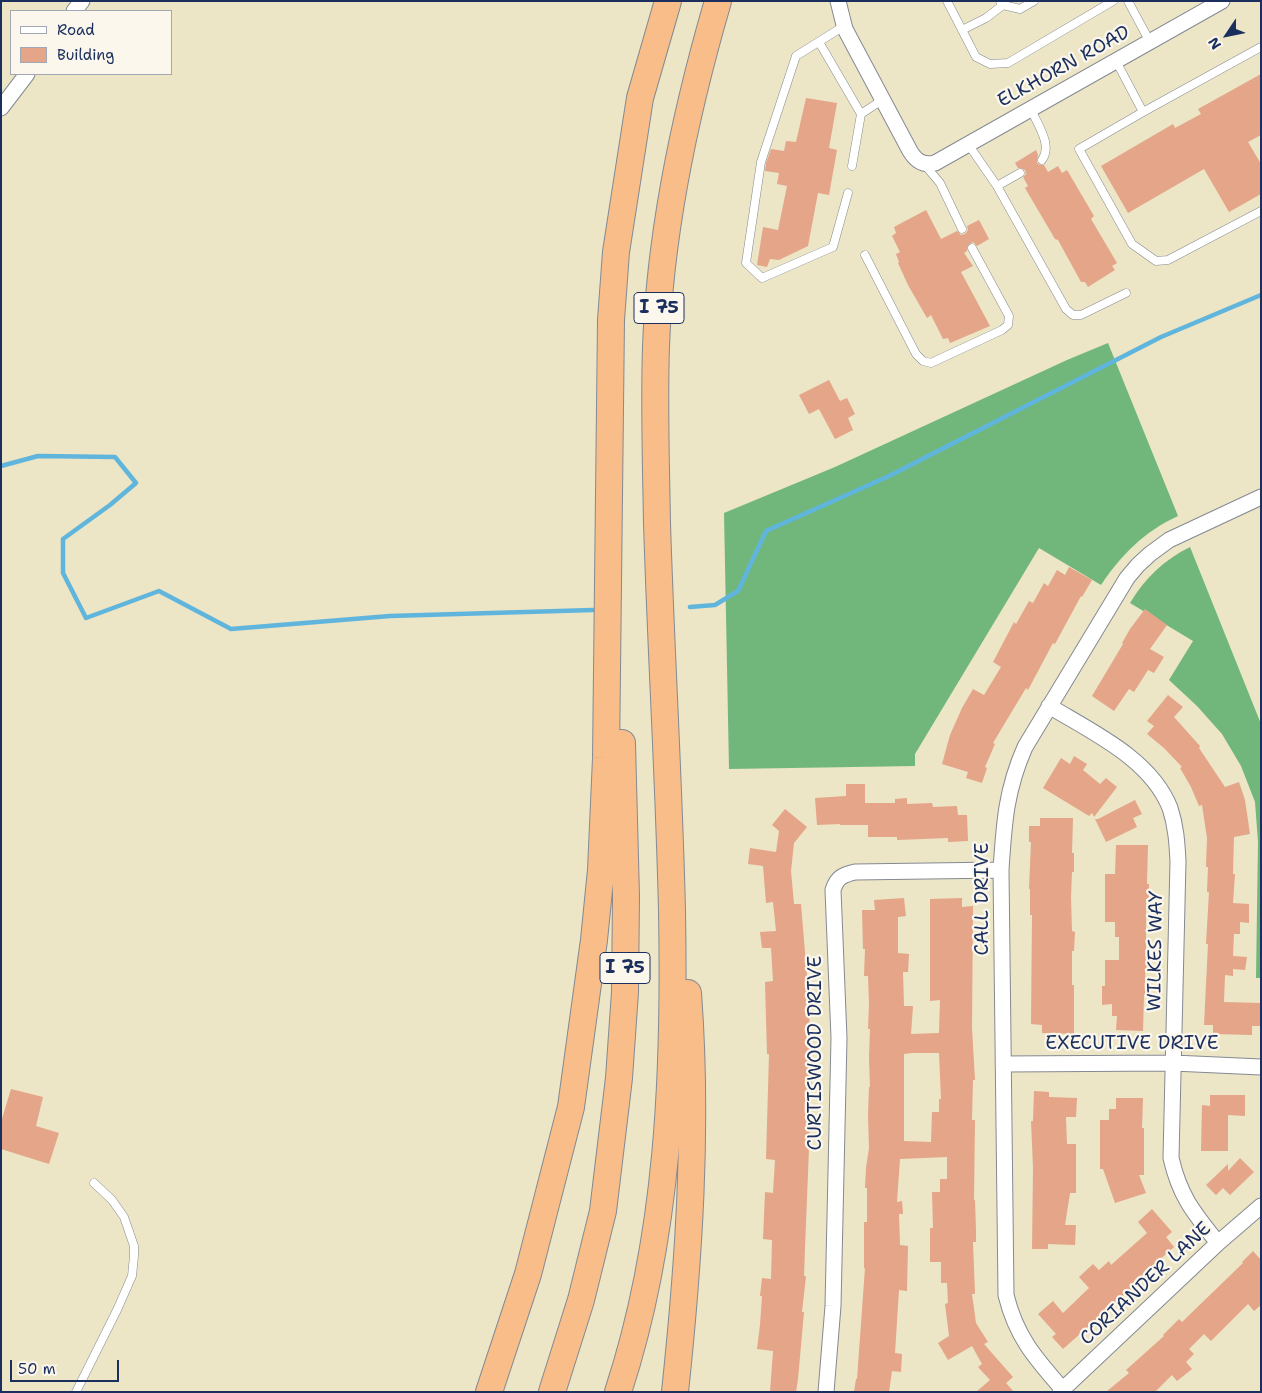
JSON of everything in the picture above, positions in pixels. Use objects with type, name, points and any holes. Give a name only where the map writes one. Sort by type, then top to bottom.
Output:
[{"type":"highway","name":"I 75","points":[[552,1392],[581,1300],[603,1211],[619,1078],[625,992],[626,896],[622,735],[609,536],[610,320],[616,252],[640,98],[668,1]]},
{"type":"highway","name":"I 75","points":[[618,1392],[647,1280],[661,1194],[671,1090],[674,980],[671,845],[660,620],[655,436],[656,344],[663,264],[684,130],[700,62],[718,1]]},
{"type":"highway","points":[[489,1392],[528,1274],[570,1107],[585,1012],[601,870],[606,758],[609,536]]},
{"type":"highway","points":[[660,620],[692,1040],[692,1140],[689,1235],[675,1392]]},
{"type":"street","points":[[838,1],[844,26],[855,49],[914,158],[924,164]]},
{"type":"street","name":"ELKHORN ROAD","points":[[924,164],[935,163],[1222,1]]},
{"type":"street","points":[[1,108],[26,75]]},
{"type":"street","name":"CALL DRIVE","points":[[1062,1391],[1031,1352],[1015,1326],[1006,1295],[1001,870],[1005,812],[1011,782],[1025,747],[1127,578],[1138,565],[1169,540],[1261,497]]},
{"type":"street","name":"WILKES WAY","points":[[1049,706],[1123,752],[1143,768],[1158,787],[1169,808],[1176,834],[1178,861],[1171,1158],[1176,1177],[1186,1201],[1218,1243]]},
{"type":"street","name":"CURTISWOOD DRIVE","points":[[826,1392],[833,1306],[840,1038],[833,890],[835,882],[844,875],[855,872],[1001,870]]},
{"type":"street","name":"EXECUTIVE DRIVE","points":[[1003,1064],[1173,1062],[1261,1067]]},
{"type":"street","name":"CORIANDER LANE","points":[[1062,1391],[1218,1243],[1261,1206]]},
{"type":"lane","points":[[947,1],[976,57],[990,64],[1008,62],[1113,1]]},
{"type":"lane","points":[[962,30],[986,18],[1002,3],[1020,9],[1034,1]]},
{"type":"lane","points":[[1128,1],[1150,42]]},
{"type":"lane","points":[[844,26],[796,56],[761,162],[746,263],[762,278],[834,247],[848,193]]},
{"type":"lane","points":[[819,42],[861,114],[852,166]]},
{"type":"lane","points":[[1261,48],[1079,148],[1132,244],[1156,261],[1168,260],[1261,211]]},
{"type":"lane","points":[[1116,61],[1143,112]]},
{"type":"lane","points":[[861,114],[882,100]]},
{"type":"lane","points":[[1031,109],[1047,146],[1046,154],[1042,160]]},
{"type":"lane","points":[[968,144],[997,186],[1066,309],[1074,315],[1081,315],[1126,293]]},
{"type":"lane","points":[[924,164],[940,183],[962,229]]},
{"type":"lane","points":[[997,186],[1020,173]]},
{"type":"lane","points":[[865,254],[916,354],[923,361],[931,363],[1002,330],[1008,325],[1009,316],[972,248]]},
{"type":"lane","points":[[76,1392],[132,1276],[134,1256],[134,1246],[124,1217],[112,1200],[94,1183]]},
{"type":"green space","points":[[1108,343],[1178,516],[1155,529],[1135,545],[1125,554],[1101,585],[1039,548],[915,754],[915,766],[729,769],[724,513],[835,467]]},
{"type":"green space","points":[[1190,547],[1261,724],[1261,978],[1256,978],[1258,842],[1255,802],[1241,766],[1222,734],[1197,706],[1169,680],[1193,641],[1130,603],[1156,570]]},
{"type":"building","points":[[1261,74],[1261,135],[1248,142],[1261,164],[1261,194],[1229,212],[1204,169],[1128,213],[1101,166],[1173,124],[1175,128],[1201,114],[1198,109]]},
{"type":"building","points":[[806,98],[837,103],[829,148],[837,150],[829,195],[818,193],[808,246],[779,260],[770,259],[767,267],[757,265],[763,227],[778,230],[787,186],[777,184],[779,173],[765,171],[766,163],[771,149],[784,151],[786,141],[796,142]]},
{"type":"building","points":[[1036,150],[1038,155],[1037,163],[1044,165],[1048,172],[1058,166],[1062,173],[1067,170],[1094,216],[1091,219],[1117,263],[1112,266],[1115,270],[1088,287],[1085,282],[1081,282],[1058,240],[1055,239],[1025,188],[1028,186],[1023,177],[1026,174],[1025,170],[1018,168],[1015,163]]},
{"type":"building","points":[[926,210],[941,239],[957,231],[961,235],[965,234],[968,230],[967,226],[979,220],[989,239],[977,246],[973,242],[968,245],[967,251],[964,253],[973,266],[961,272],[990,326],[950,343],[948,338],[943,339],[931,315],[927,318],[908,285],[898,263],[896,254],[900,252],[892,236],[896,233],[894,227]]},
{"type":"building","points":[[829,380],[840,401],[847,398],[855,414],[848,418],[853,430],[835,439],[819,409],[809,414],[799,395]]},
{"type":"building","points":[[1069,567],[1092,580],[1081,596],[1055,644],[1053,643],[1028,690],[1026,688],[993,743],[995,744],[985,767],[987,768],[982,783],[966,778],[968,772],[942,764],[950,735],[962,708],[973,689],[984,695],[1001,667],[993,662],[1014,622],[1016,624],[1029,601],[1033,603],[1044,583],[1048,586],[1057,570],[1065,575]]},
{"type":"building","points":[[1145,609],[1167,625],[1150,649],[1164,657],[1154,673],[1148,670],[1134,692],[1129,689],[1114,711],[1092,696],[1130,629]]},
{"type":"building","points":[[1168,695],[1183,707],[1174,717],[1200,746],[1199,748],[1225,787],[1239,782],[1245,800],[1250,834],[1234,837],[1233,874],[1235,874],[1233,903],[1249,904],[1249,923],[1240,922],[1240,934],[1234,934],[1233,956],[1247,957],[1245,970],[1233,969],[1233,976],[1225,975],[1224,1002],[1261,1003],[1261,1026],[1252,1026],[1252,1035],[1213,1034],[1213,1025],[1204,1025],[1209,892],[1207,892],[1208,867],[1206,867],[1207,838],[1202,805],[1199,806],[1180,768],[1182,767],[1147,734],[1154,726],[1147,721]]},
{"type":"building","points":[[1074,756],[1087,764],[1083,770],[1100,784],[1106,778],[1117,787],[1094,817],[1092,813],[1089,816],[1043,788],[1061,758],[1070,764]]},
{"type":"building","points":[[846,784],[865,784],[865,803],[895,803],[895,799],[907,798],[907,804],[932,803],[933,807],[957,806],[958,815],[967,815],[968,841],[948,842],[948,838],[897,840],[897,837],[868,837],[868,825],[817,825],[815,798],[846,796]]},
{"type":"building","points":[[1135,800],[1142,814],[1133,818],[1137,827],[1106,842],[1095,819]]},
{"type":"building","points":[[785,809],[807,827],[794,843],[791,871],[794,904],[801,904],[812,1073],[804,1276],[806,1276],[798,1379],[796,1392],[770,1392],[773,1351],[757,1349],[762,1278],[771,1279],[772,1240],[763,1239],[765,1192],[773,1193],[775,1160],[766,1159],[769,1054],[767,1054],[765,982],[773,981],[771,948],[762,948],[760,932],[776,931],[773,902],[766,903],[763,866],[748,864],[750,848],[776,852],[779,831],[772,825]]},
{"type":"building","points":[[1040,818],[1073,818],[1072,853],[1074,853],[1074,872],[1072,872],[1071,898],[1072,931],[1075,932],[1074,951],[1072,951],[1074,1034],[1042,1033],[1042,1025],[1031,1024],[1032,915],[1030,915],[1029,889],[1031,842],[1029,842],[1029,826],[1040,826]]},
{"type":"building","points":[[1116,845],[1148,845],[1147,884],[1149,884],[1149,899],[1146,899],[1146,954],[1149,954],[1149,969],[1145,969],[1146,995],[1144,995],[1143,1031],[1116,1030],[1117,1016],[1112,1016],[1112,1004],[1102,1005],[1102,986],[1105,986],[1105,960],[1119,960],[1119,937],[1115,937],[1115,922],[1105,922],[1105,874],[1115,874]]},
{"type":"building","points":[[904,898],[906,916],[898,917],[898,953],[909,954],[908,972],[903,972],[904,1006],[913,1006],[911,1034],[939,1033],[940,1000],[930,1001],[930,899],[962,898],[962,907],[973,906],[972,1028],[975,1080],[973,1080],[972,1120],[975,1120],[974,1200],[976,1242],[973,1242],[975,1294],[972,1294],[976,1323],[988,1342],[984,1344],[1013,1377],[1006,1383],[1014,1392],[976,1392],[990,1380],[978,1367],[982,1364],[972,1346],[948,1360],[938,1343],[949,1336],[945,1304],[948,1303],[947,1283],[941,1283],[941,1262],[930,1262],[930,1228],[933,1228],[932,1192],[940,1192],[940,1179],[947,1179],[947,1157],[900,1159],[897,1202],[902,1201],[903,1214],[899,1214],[900,1245],[908,1246],[907,1291],[899,1290],[895,1353],[902,1354],[901,1372],[892,1371],[889,1392],[854,1392],[857,1379],[865,1268],[864,1222],[867,1222],[867,1188],[865,1188],[869,1148],[870,1029],[868,1029],[868,976],[864,976],[865,949],[863,949],[862,910],[875,910],[874,900]],"holes":[[[939,1053],[941,1099],[939,1099],[939,1112],[932,1112],[931,1142],[904,1141],[904,1054]]]},
{"type":"building","points":[[11,1089],[43,1097],[36,1126],[59,1133],[49,1164],[1,1149],[1,1122]]},
{"type":"building","points":[[1034,1091],[1049,1092],[1049,1097],[1077,1098],[1076,1117],[1066,1117],[1067,1144],[1076,1144],[1076,1193],[1070,1193],[1065,1225],[1076,1225],[1075,1245],[1048,1244],[1048,1249],[1032,1249],[1033,1168],[1031,1121],[1033,1121]]},
{"type":"building","points":[[1210,1095],[1245,1095],[1245,1116],[1228,1115],[1228,1151],[1201,1151],[1202,1105],[1210,1106]]},
{"type":"building","points":[[1116,1098],[1143,1098],[1144,1175],[1139,1175],[1146,1193],[1115,1203],[1103,1169],[1100,1169],[1100,1120],[1109,1120],[1109,1109],[1116,1109]]},
{"type":"building","points":[[1240,1158],[1254,1172],[1230,1195],[1223,1188],[1216,1195],[1206,1185],[1228,1164],[1228,1171]]},
{"type":"building","points":[[1152,1209],[1172,1232],[1166,1237],[1174,1247],[1157,1262],[1159,1264],[1063,1349],[1052,1337],[1056,1334],[1038,1314],[1053,1301],[1063,1313],[1089,1288],[1079,1277],[1093,1264],[1099,1270],[1109,1261],[1111,1265],[1147,1233],[1138,1222]]},
{"type":"building","points":[[1253,1251],[1261,1260],[1261,1305],[1254,1311],[1248,1304],[1211,1341],[1204,1334],[1189,1349],[1194,1354],[1186,1362],[1192,1369],[1177,1381],[1172,1375],[1155,1392],[1106,1392],[1129,1373],[1126,1370],[1164,1336],[1179,1319],[1182,1322]]},
{"type":"waterway","points":[[690,607],[715,605],[738,591],[766,531],[889,476],[1161,337],[1261,295]]},
{"type":"waterway","points":[[1,466],[38,456],[115,457],[136,483],[110,505],[63,539],[63,573],[86,618],[159,591],[231,629],[390,616],[593,610]]}]
